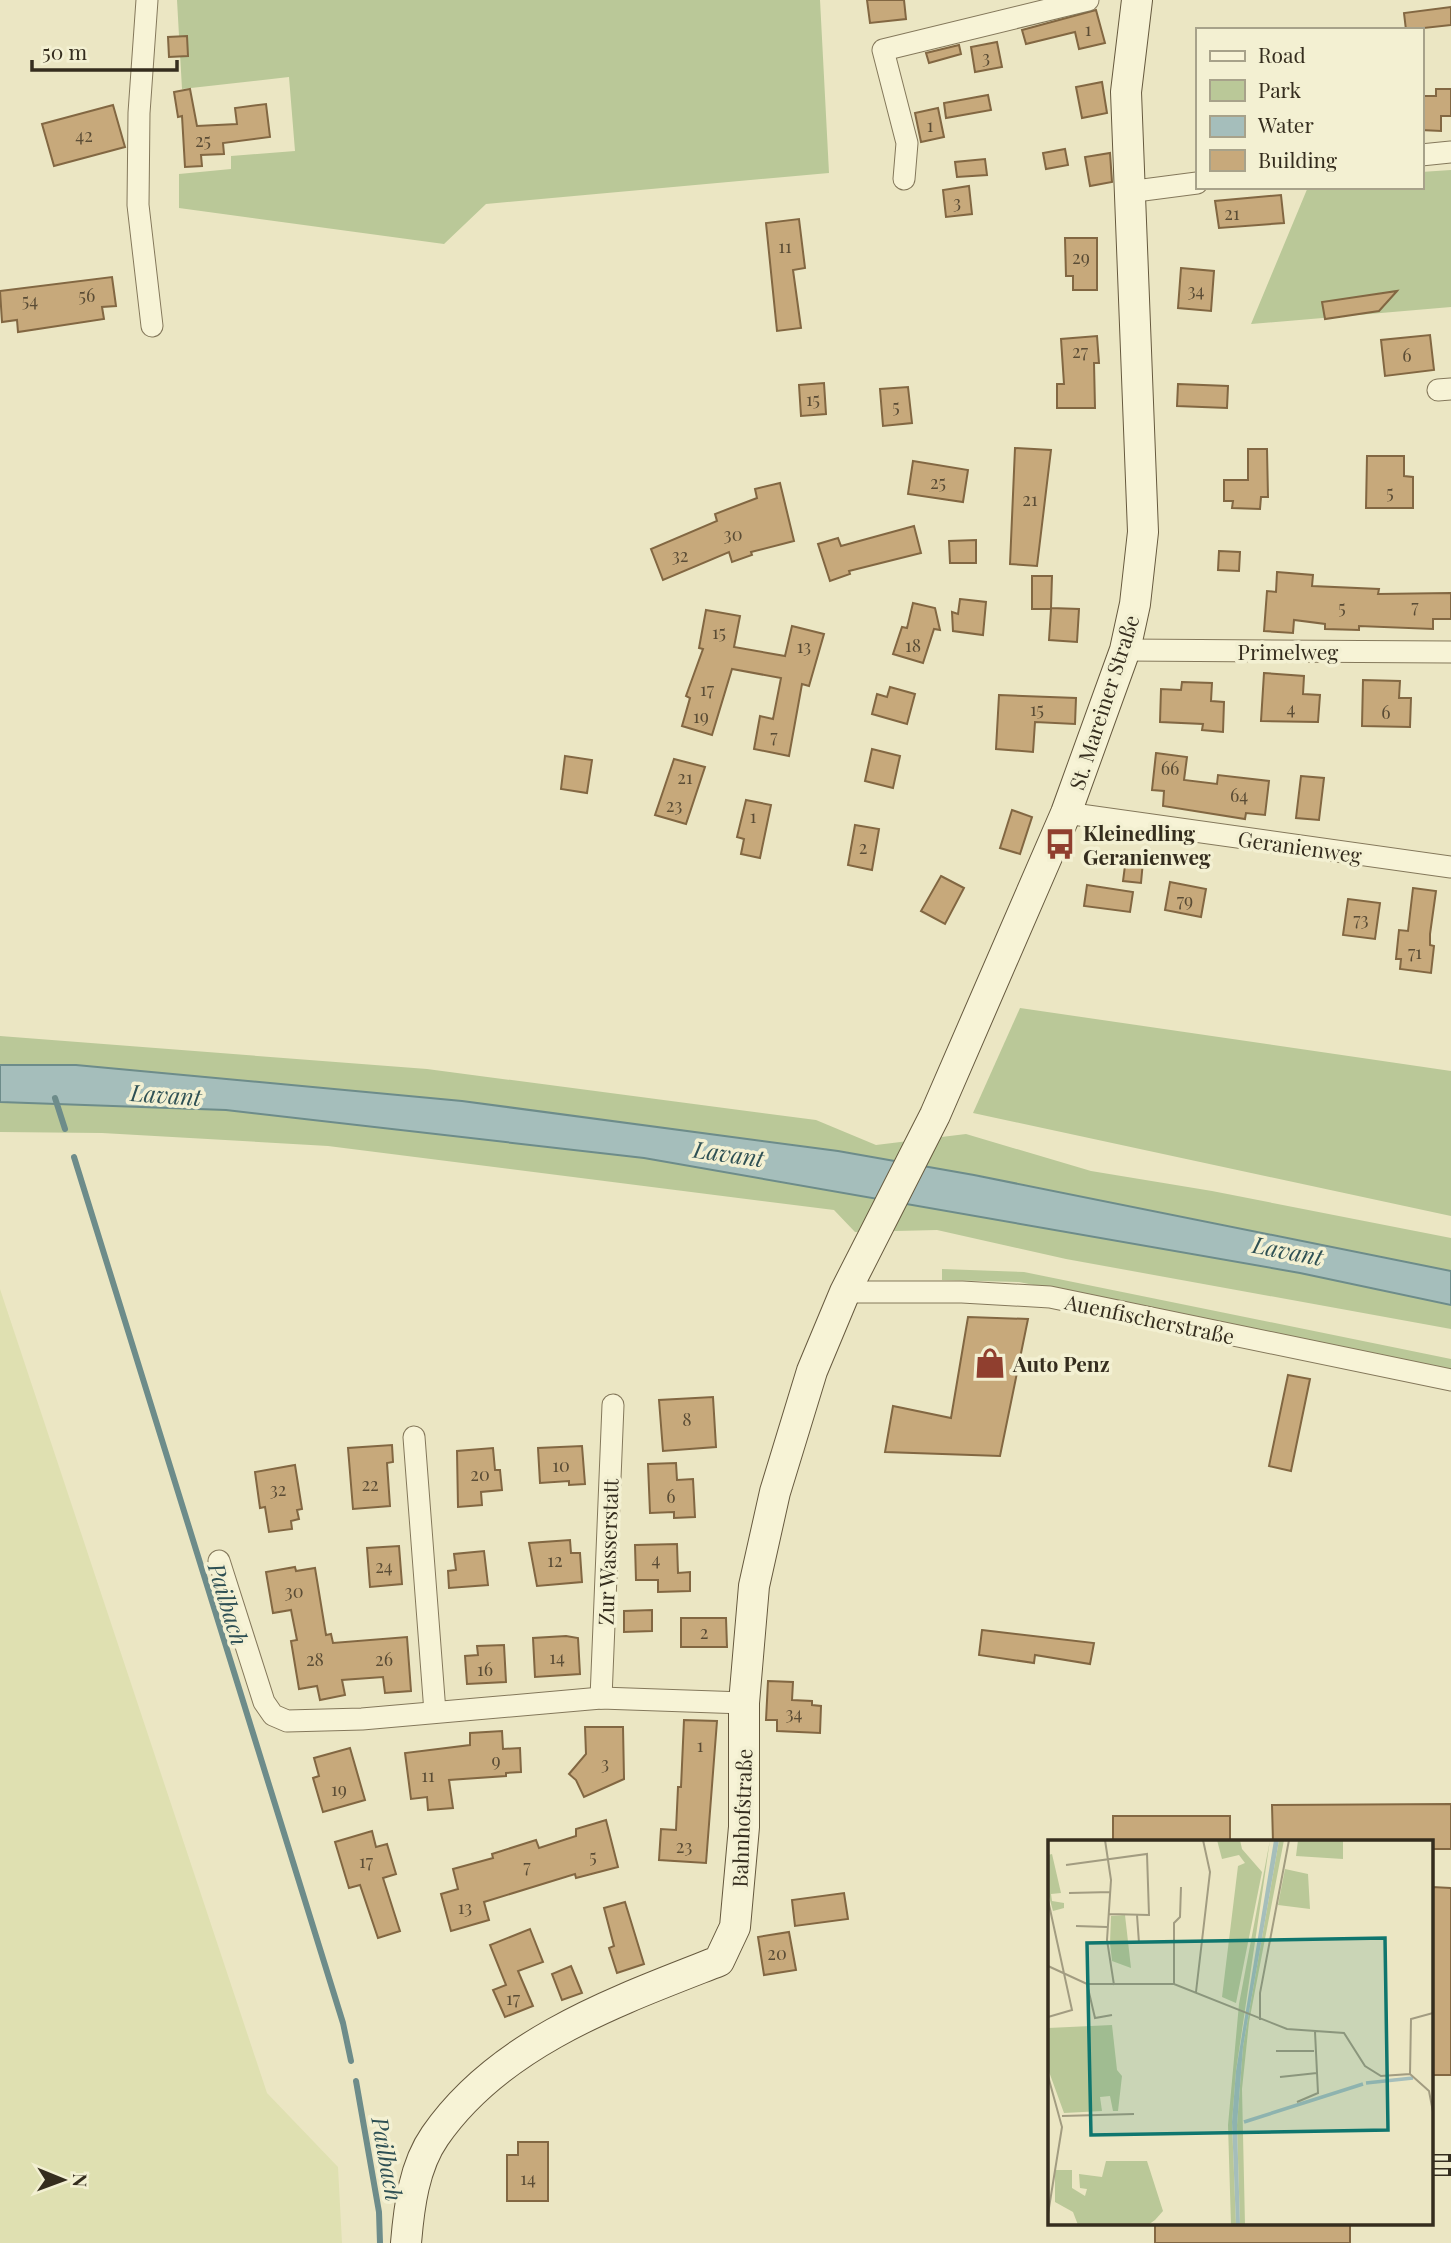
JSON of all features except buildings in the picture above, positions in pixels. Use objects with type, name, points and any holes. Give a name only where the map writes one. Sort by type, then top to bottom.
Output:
[{"type":"street","points":[[147,0],[139,113],[138,205],[152,326]]},
{"type":"street","points":[[904,179],[907,143],[883,50],[1088,0]]},
{"type":"street","name":"St. Mareiner Straße","points":[[870,1241],[930,1125],[1066,813],[1125,650],[1135,604],[1143,532],[1126,92],[1137,0]]},
{"type":"street","points":[[1423,155],[1451,152]]},
{"type":"street","points":[[1128,192],[1196,183]]},
{"type":"street","name":"Primelweg","points":[[1125,650],[1451,652]]},
{"type":"street","name":"Geranienweg","points":[[1066,813],[1451,867]]},
{"type":"street","name":"Bahnhofstraße","points":[[406,2243],[410,2197],[434,2137],[481,2082],[532,2047],[620,2000],[719,1961],[735,1927],[744,1827],[744,1703],[754,1586],[775,1492],[813,1371],[845,1292],[870,1241]]},
{"type":"street","name":"Auenfischerstraße","points":[[845,1292],[962,1292],[1050,1297],[1451,1380]]},
{"type":"street","name":"Zur Wasserstatt","points":[[601,1698],[612,1405]]},
{"type":"street","points":[[414,1437],[435,1712]]},
{"type":"street","points":[[219,1561],[264,1702],[273,1715],[287,1721],[362,1719],[601,1698],[744,1703]]},
{"type":"green space","points":[[177,0],[820,0],[829,173],[486,204],[444,244],[179,208],[179,174],[231,169],[231,156],[295,151],[289,77],[182,89]]},
{"type":"green space","points":[[1451,170],[1451,307],[1251,324],[1307,189],[1423,189],[1423,172]]},
{"type":"green space","points":[[1020,1008],[1451,1071],[1451,1216],[973,1113]]},
{"type":"green space","points":[[0,1036],[427,1069],[816,1120],[876,1145],[966,1134],[1091,1171],[1212,1191],[1451,1238],[1451,1271],[974,1175],[838,1151],[76,1065],[0,1065]]},
{"type":"green space","points":[[0,1102],[226,1110],[644,1158],[1300,1273],[1451,1305],[1451,1329],[1066,1259],[937,1230],[855,1232],[834,1210],[328,1146],[102,1133],[0,1132]]},
{"type":"green space","points":[[942,1269],[1024,1272],[1451,1359],[1451,1371],[1019,1282],[942,1280]]},
{"type":"green space","points":[[0,1289],[267,2093],[338,2167],[342,2243],[0,2243]]},
{"type":"water","name":"Lavant","points":[[0,1065],[76,1065],[462,1101],[838,1151],[974,1175],[1451,1271],[1451,1305],[1300,1273],[644,1158],[226,1110],[0,1102]]},
{"type":"waterway","name":"Pailbach","points":[[55,1098],[65,1129]]},
{"type":"waterway","name":"Pailbach","points":[[74,1157],[343,2023],[351,2061]]},
{"type":"waterway","name":"Pailbach","points":[[356,2081],[379,2212],[380,2243]]},
{"type":"railway","points":[[1434,2158],[1451,2158]]},
{"type":"railway","points":[[1434,2172],[1451,2172]]},
{"type":"place","name":"Kleinedling Geranienweg","points":[[1060,844]]},
{"type":"place","name":"Auto Penz","points":[[990,1363]]}]
